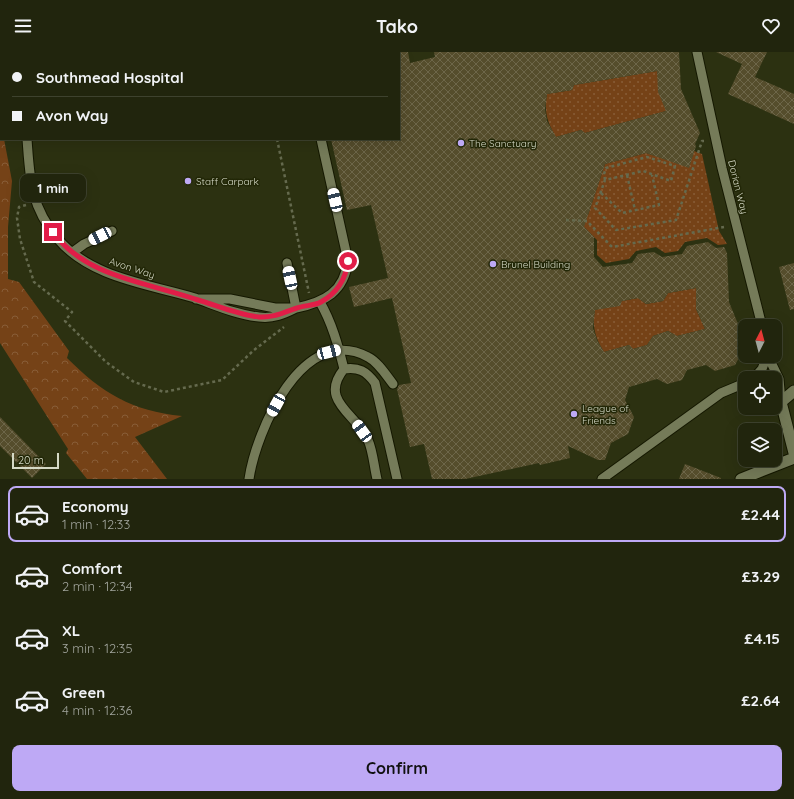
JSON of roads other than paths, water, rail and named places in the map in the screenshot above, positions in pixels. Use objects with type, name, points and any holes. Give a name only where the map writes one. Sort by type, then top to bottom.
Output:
[{"type":"street","points":[[782,397],[794,391]]},
{"type":"street","points":[[782,409],[794,453]]},
{"type":"street","points":[[740,479],[794,458]]},
{"type":"lane","name":"Dorian Way","points":[[697,52],[736,225],[760,319]]},
{"type":"lane","name":"Avon Way","points":[[27,140],[28,172],[35,201],[58,239],[89,264],[109,273],[196,299],[230,299],[275,308],[296,308],[316,303],[341,283],[347,272],[348,261],[321,140]]},
{"type":"lane","points":[[74,252],[84,244],[112,230]]},
{"type":"lane","points":[[287,263],[296,308]]},
{"type":"lane","points":[[316,303],[329,317],[344,369],[336,384],[337,397],[347,414],[368,440],[377,479]]},
{"type":"lane","points":[[249,479],[255,449],[265,423],[287,386],[304,367],[317,357],[339,350],[354,351],[369,357],[393,384]]},
{"type":"lane","points":[[344,369],[361,369],[367,373],[375,383],[397,479]]},
{"type":"lane","points":[[602,479],[721,393],[738,386]]},
{"type":"place","name":"The Sanctuary","points":[[461,143]]},
{"type":"place","name":"Staff Carpark","points":[[188,181]]},
{"type":"place","name":"Brunel Building","points":[[493,264]]},
{"type":"place","name":"League of Friends","points":[[574,414]]}]
